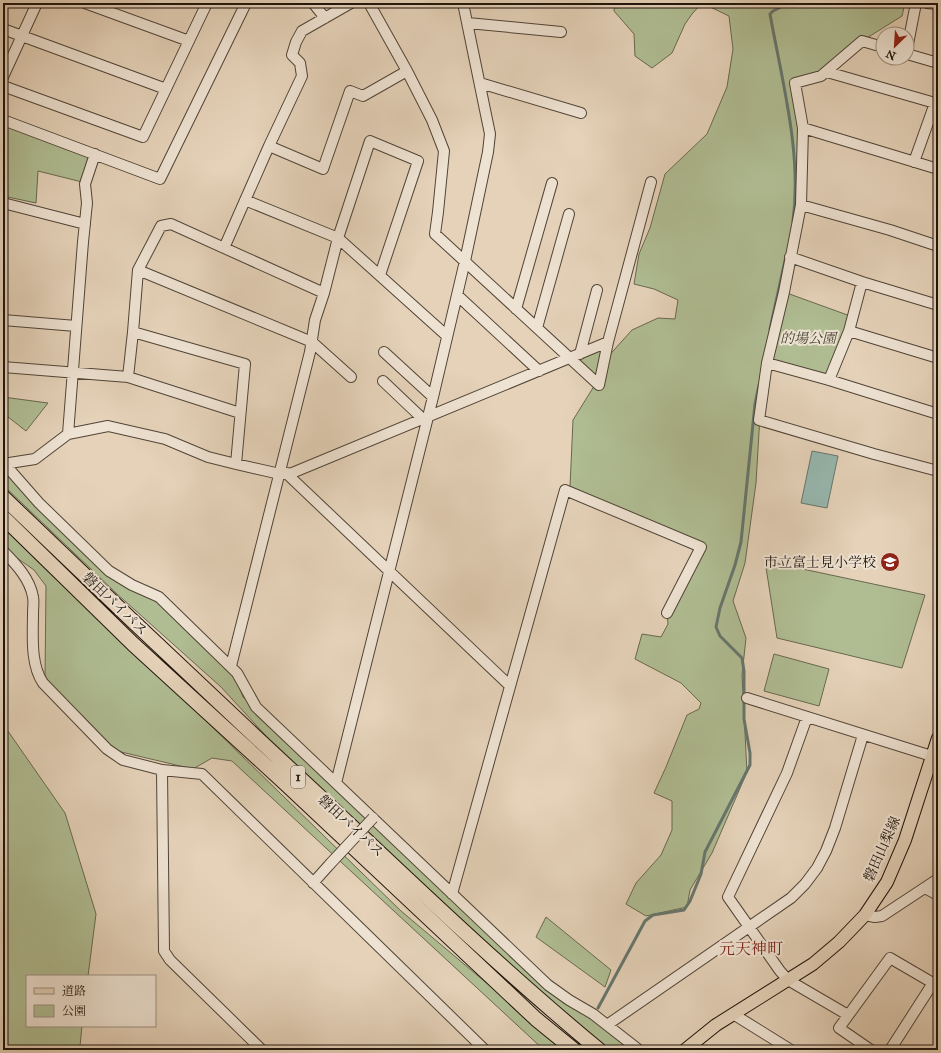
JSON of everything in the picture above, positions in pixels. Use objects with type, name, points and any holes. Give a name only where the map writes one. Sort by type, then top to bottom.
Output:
[{"type":"highway","name":"磐田バイパス","points":[[3,497],[142,631],[452,921],[545,1005],[599,1050]]},
{"type":"highway","name":"磐田バイパス","points":[[3,517],[133,644],[292,789],[536,1019],[574,1050]]},
{"type":"main road","name":"磐田山梨線","points":[[685,1050],[716,1025],[813,964],[839,942],[865,915],[887,882],[905,840],[935,757],[938,738]]},
{"type":"street","points":[[3,76],[37,3]]},
{"type":"street","points":[[86,3],[189,41]]},
{"type":"street","points":[[3,86],[143,137],[207,3]]},
{"type":"street","points":[[3,120],[160,179],[246,3]]},
{"type":"street","points":[[312,3],[325,18]]},
{"type":"street","points":[[224,248],[302,76],[300,63],[292,55],[296,42],[302,31],[351,3]]},
{"type":"street","points":[[369,3],[407,71],[432,120],[444,151],[435,234],[537,328],[575,356],[599,385],[608,342],[651,182]]},
{"type":"street","points":[[336,783],[389,571],[425,418],[433,398],[465,261],[488,152],[490,134],[463,3]]},
{"type":"street","points":[[912,26],[916,3]]},
{"type":"street","points":[[927,3],[938,4]]},
{"type":"street","points":[[468,23],[561,32]]},
{"type":"street","points":[[3,29],[166,88]]},
{"type":"street","points":[[875,45],[862,41],[821,76],[795,83],[803,128],[801,205],[768,364],[759,420],[938,471]]},
{"type":"street","points":[[915,56],[938,62]]},
{"type":"street","points":[[269,146],[323,169],[350,91],[363,96],[407,71]]},
{"type":"street","points":[[826,72],[936,103],[914,162]]},
{"type":"street","points":[[480,83],[581,113]]},
{"type":"street","points":[[803,128],[938,169]]},
{"type":"street","points":[[231,666],[283,474],[310,352],[315,320],[338,238],[370,141],[418,160],[380,275]]},
{"type":"street","points":[[68,434],[87,203],[85,184],[95,154]]},
{"type":"street","points":[[516,309],[552,183]]},
{"type":"street","points":[[245,200],[338,238],[447,336]]},
{"type":"street","points":[[3,203],[85,224]]},
{"type":"street","points":[[801,205],[890,230],[938,246]]},
{"type":"street","points":[[537,328],[569,214]]},
{"type":"street","points":[[128,377],[138,270],[160,226],[171,224],[324,292]]},
{"type":"street","points":[[790,257],[862,282],[938,305]]},
{"type":"street","points":[[138,270],[312,342],[351,377]]},
{"type":"street","points":[[829,380],[849,331],[862,282]]},
{"type":"street","points":[[575,356],[597,290]]},
{"type":"street","points":[[457,295],[539,371]]},
{"type":"street","points":[[3,320],[76,326]]},
{"type":"street","points":[[849,331],[938,358]]},
{"type":"street","points":[[133,332],[245,364],[236,464]]},
{"type":"street","points":[[3,463],[35,459],[68,434],[108,426],[165,439],[208,457],[283,474],[292,473],[608,342]]},
{"type":"street","points":[[384,352],[433,398]]},
{"type":"street","points":[[768,364],[829,380],[938,414]]},
{"type":"street","points":[[3,367],[128,377],[240,413]]},
{"type":"street","points":[[383,381],[425,418]]},
{"type":"street","points":[[3,463],[40,503],[109,571],[132,585],[159,597],[231,666],[237,673],[256,707],[548,985],[569,1000],[593,1014],[639,1050]]},
{"type":"street","points":[[283,474],[389,571],[510,686]]},
{"type":"street","points":[[452,894],[565,490],[701,547],[667,613]]},
{"type":"street","points":[[3,551],[15,563],[27,580],[33,597],[33,649],[38,676],[43,683],[107,749],[123,760],[162,770],[202,774],[486,1050]]},
{"type":"street","points":[[748,698],[935,757]]},
{"type":"street","points":[[807,717],[788,773],[728,897],[780,971],[788,980],[848,1015]]},
{"type":"street","points":[[608,1025],[750,928],[791,898],[805,884],[817,868],[826,851],[835,828],[863,735]]},
{"type":"street","points":[[162,770],[164,951],[170,960],[262,1050]]},
{"type":"street","points":[[313,883],[373,818]]},
{"type":"street","points":[[865,915],[875,917],[882,916],[938,879]]},
{"type":"street","points":[[925,888],[938,895]]},
{"type":"street","points":[[871,1050],[839,1028],[890,958],[935,985],[890,1050]]},
{"type":"street","points":[[733,1014],[776,1046],[791,1050]]},
{"type":"green space","points":[[615,3],[702,3],[685,24],[672,53],[652,68],[635,56],[634,34],[614,11]]},
{"type":"green space","name":"的場公園","points":[[702,3],[905,3],[902,16],[886,26],[875,26],[875,33],[862,41],[821,75],[795,83],[801,119],[801,205],[784,292],[853,317],[829,380],[763,365],[756,483],[745,563],[733,601],[746,638],[742,675],[747,772],[712,853],[690,890],[687,907],[646,916],[626,904],[636,883],[661,855],[672,830],[672,801],[654,793],[687,715],[699,709],[701,703],[681,683],[635,659],[642,634],[661,637],[668,624],[667,613],[701,547],[570,487],[573,420],[596,383],[571,358],[607,346],[605,360],[632,330],[658,318],[675,319],[678,300],[654,289],[634,284],[639,254],[650,228],[665,174],[707,134],[727,87],[733,49],[729,16]]},
{"type":"green space","points":[[3,123],[94,158],[82,182],[38,171],[36,203],[3,196],[3,134],[5,142]]},
{"type":"green space","points":[[3,397],[48,403],[26,431],[3,413]]},
{"type":"green space","points":[[3,464],[88,550],[135,586],[169,606],[231,666],[243,697],[521,960],[639,1050],[602,1050],[335,811],[221,687],[116,593],[3,485]]},
{"type":"green space","points":[[3,523],[401,911],[566,1050],[544,1050],[232,761],[212,758],[193,769],[117,751],[45,678],[46,586],[34,570],[3,548]]},
{"type":"green space","points":[[765,561],[925,595],[902,668],[777,638]]},
{"type":"green space","points":[[774,654],[829,669],[819,706],[764,691]]},
{"type":"green space","points":[[3,724],[65,813],[96,914],[88,975],[26,975],[26,1027],[82,1027],[80,1046],[77,1050],[3,1050]]},
{"type":"green space","points":[[546,917],[611,970],[605,987],[536,937]]},
{"type":"water","points":[[812,451],[838,456],[827,508],[801,503]]},
{"type":"waterway","points":[[789,3],[770,14],[785,91],[793,143],[795,169],[793,221]]},
{"type":"waterway","points":[[770,329],[786,256]]},
{"type":"waterway","points":[[598,1008],[645,921],[653,915],[684,910],[690,901],[701,874],[705,852],[750,765],[750,753],[744,719],[744,671],[742,658],[720,636],[716,627],[720,608],[735,565],[741,542],[755,404],[759,385]]},
{"type":"place","name":"市立富士見小学校","points":[[890,562]]},
{"type":"district","name":"元天神町","points":[[751,948]]}]
